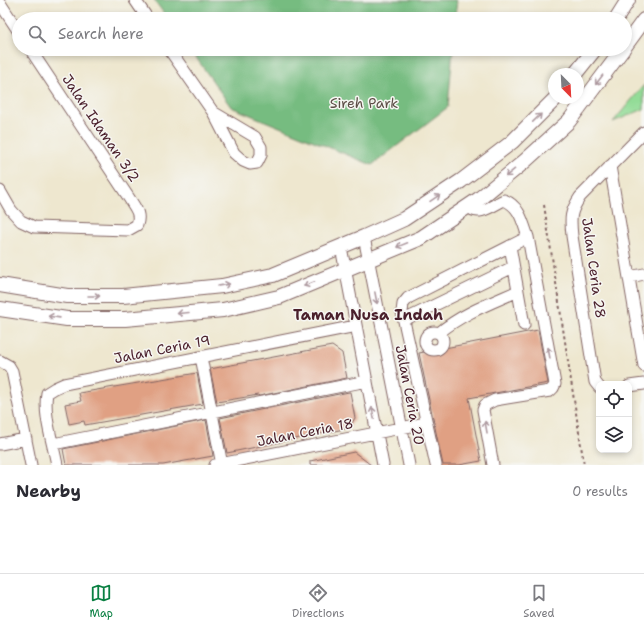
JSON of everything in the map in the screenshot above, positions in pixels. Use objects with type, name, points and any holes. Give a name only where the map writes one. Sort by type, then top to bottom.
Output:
[{"type":"main road","points":[[620,12],[628,0]]},
{"type":"main road","points":[[632,36],[644,20]]},
{"type":"main road","points":[[580,68],[589,56]]},
{"type":"main road","points":[[0,309],[67,319],[125,319],[223,310],[279,296],[368,260],[420,238],[479,199],[525,161],[568,121],[618,56]]},
{"type":"main road","points":[[0,285],[67,296],[116,296],[222,286],[273,275],[404,219],[461,181],[512,142],[550,104]]},
{"type":"street","points":[[135,0],[143,12]]},
{"type":"street","points":[[0,3],[12,21]]},
{"type":"street","name":"Jalan Idaman 3/2","points":[[0,191],[11,210],[21,221],[34,227],[128,230],[137,225],[139,218],[133,204],[35,56]]},
{"type":"street","points":[[174,56],[213,112],[234,153],[243,161],[250,164],[257,163],[261,155],[261,147],[255,137],[213,112]]},
{"type":"street","name":"Jalan Ceria 28","points":[[596,383],[572,236],[570,215],[573,207],[580,197],[644,132]]},
{"type":"street","points":[[610,166],[644,366]]},
{"type":"street","points":[[468,206],[477,212],[504,200],[510,202],[521,215],[528,237],[555,384],[554,388],[550,391],[495,400],[485,405],[483,410],[493,465]]},
{"type":"street","name":"Jalan Ceria 20","points":[[364,237],[409,465]]},
{"type":"street","points":[[436,465],[408,344],[402,312],[403,304],[408,298],[528,237]]},
{"type":"street","points":[[510,246],[524,325]]},
{"type":"street","points":[[341,247],[382,465]]},
{"type":"street","points":[[404,320],[514,267]]},
{"type":"street","points":[[630,277],[644,274]]},
{"type":"street","points":[[439,334],[449,325],[464,316],[518,291]]},
{"type":"street","name":"Jalan Ceria 19","points":[[57,465],[46,411],[47,393],[55,388],[64,384],[356,326]]},
{"type":"street","points":[[408,344],[425,338],[431,332],[439,334],[443,341],[438,349],[432,350],[425,344],[425,338]]},
{"type":"street","points":[[201,357],[212,412],[219,465]]},
{"type":"street","points":[[0,361],[9,366],[12,371],[30,465]]},
{"type":"street","points":[[53,444],[367,381]]},
{"type":"street","points":[[632,386],[644,384]]},
{"type":"street","name":"Jalan Ceria 18","points":[[219,465],[426,423]]},
{"type":"street","points":[[0,444],[26,440]]},
{"type":"path","points":[[544,205],[584,465]]},
{"type":"green space","points":[[154,0],[457,0],[456,12],[163,12]]},
{"type":"green space","name":"Sireh Park","points":[[195,56],[452,56],[448,107],[372,165],[231,107]]},
{"type":"green space","points":[[644,85],[644,109],[613,122]]},
{"type":"building","points":[[538,330],[548,383],[469,398],[481,461],[459,465],[443,465],[419,353]]},
{"type":"building","points":[[332,346],[342,353],[347,378],[259,396],[217,402],[210,369]]},
{"type":"building","points":[[197,373],[203,404],[85,425],[84,421],[69,424],[65,404],[81,401],[79,393]]},
{"type":"building","points":[[350,392],[355,418],[349,428],[227,453],[220,418]]},
{"type":"building","points":[[206,420],[213,456],[163,465],[66,465],[63,449]]},
{"type":"building","points":[[354,452],[371,465],[310,465],[310,461]]},
{"type":"district","name":"Taman Nusa Indah","points":[[368,315]]}]
